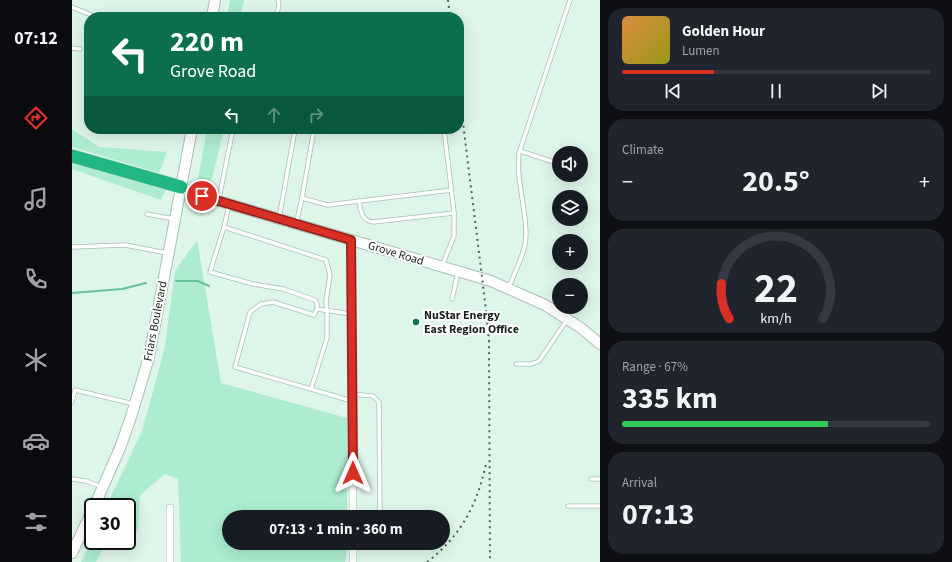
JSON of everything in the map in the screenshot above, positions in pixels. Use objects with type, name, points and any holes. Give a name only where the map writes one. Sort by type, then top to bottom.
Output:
[{"type":"highway","points":[[72,156],[181,187]]},
{"type":"main road","points":[[213,12],[215,0]]},
{"type":"main road","name":"Friars Boulevard","points":[[98,498],[120,448],[135,404],[148,357],[191,134]]},
{"type":"main road","name":"Grove Road","points":[[181,187],[229,204],[482,278],[509,288],[545,305],[568,319],[600,344]]},
{"type":"main road","name":"Friars Boulevard","points":[[72,553],[84,527]]},
{"type":"street","points":[[351,240],[353,510]]},
{"type":"street","points":[[170,508],[170,562]]},
{"type":"street","points":[[353,550],[353,562]]},
{"type":"lane","points":[[277,12],[279,5],[278,0]]},
{"type":"lane","points":[[509,288],[520,258],[526,234],[518,167],[520,151],[570,0]]},
{"type":"lane","points":[[72,7],[84,12]]},
{"type":"lane","points":[[72,48],[80,49]]},
{"type":"lane","points":[[219,200],[232,134]]},
{"type":"lane","points":[[279,219],[294,134]]},
{"type":"lane","points":[[296,224],[313,134]]},
{"type":"lane","points":[[442,267],[454,236],[452,190],[445,134]]},
{"type":"lane","points":[[520,151],[552,161]]},
{"type":"lane","points":[[302,198],[327,205],[452,190]]},
{"type":"lane","points":[[359,201],[364,218],[373,222],[454,213]]},
{"type":"lane","points":[[229,204],[224,227],[210,272],[290,292],[315,300],[318,309],[314,315],[273,302],[261,304],[250,312],[235,367],[311,389],[352,397],[373,396],[379,402],[380,510]]},
{"type":"lane","points":[[147,214],[175,219]]},
{"type":"lane","points":[[224,227],[326,260],[330,275],[326,301],[327,338],[311,389]]},
{"type":"lane","points":[[72,247],[125,245],[168,253]]},
{"type":"lane","points":[[452,299],[458,272]]},
{"type":"lane","points":[[318,309],[351,314]]},
{"type":"lane","points":[[516,364],[532,364],[539,361],[568,319]]},
{"type":"lane","points":[[72,402],[75,390],[135,404]]},
{"type":"lane","points":[[72,479],[86,481],[103,487]]},
{"type":"lane","points":[[591,479],[600,479]]},
{"type":"lane","points":[[568,506],[600,506]]},
{"type":"green space","points":[[230,0],[244,0],[241,12],[228,12]]},
{"type":"green space","points":[[72,129],[99,147],[167,152],[159,173],[72,147]]},
{"type":"green space","points":[[206,134],[223,134],[210,186],[198,179]]},
{"type":"green space","points":[[72,161],[166,189],[161,200],[72,169]]},
{"type":"green space","points":[[197,240],[221,383],[347,418],[347,510],[222,510],[222,550],[347,550],[345,562],[181,562],[178,479],[165,474],[140,495],[138,532],[136,531],[136,498],[110,498],[142,431],[165,346],[175,271]]},
{"type":"green space","points":[[87,550],[102,550],[96,562],[81,562]]},
{"type":"waterway","points":[[176,281],[198,281],[209,286]]},
{"type":"waterway","points":[[72,293],[122,289],[146,283]]},
{"type":"railway","points":[[448,0],[449,12]]},
{"type":"railway","points":[[464,131],[489,341],[490,562]]},
{"type":"railway","points":[[427,562],[449,541],[466,519],[478,493],[486,464]]},
{"type":"place","name":"NuStar Energy East Region Office","points":[[416,322]]},
{"type":"route","points":[[202,196],[351,240],[353,473]]}]
